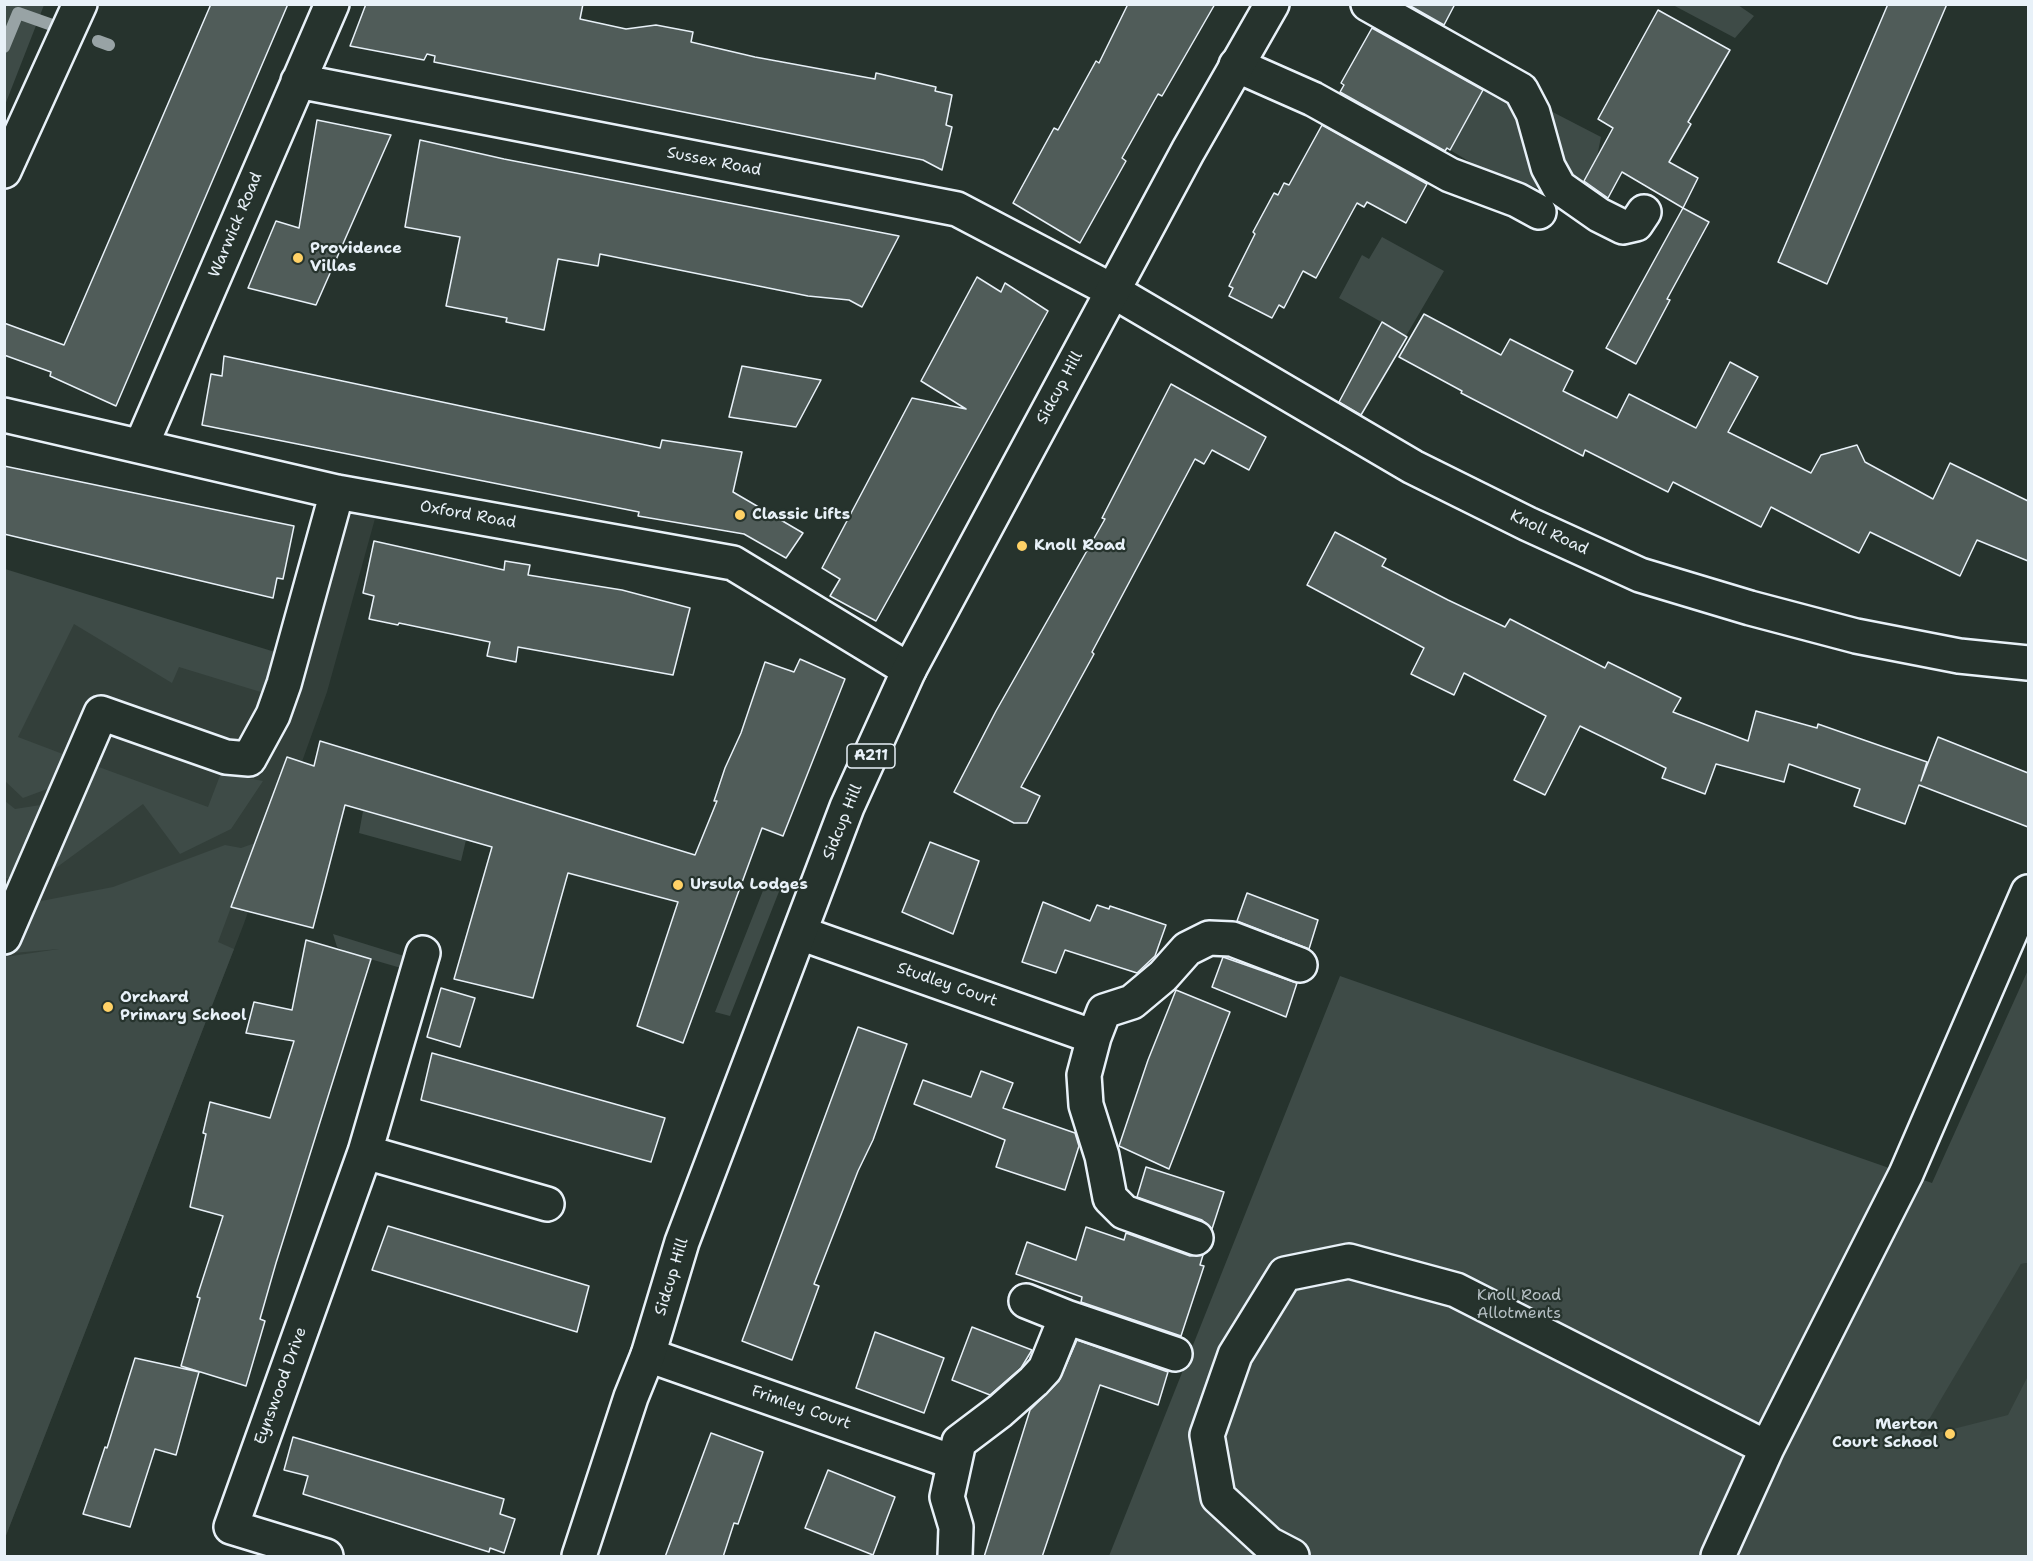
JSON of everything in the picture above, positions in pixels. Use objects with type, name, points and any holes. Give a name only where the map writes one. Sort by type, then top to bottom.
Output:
[{"type":"street","points":[[4,171],[80,4]]},
{"type":"street","name":"Warwick Road","points":[[141,446],[332,4]]},
{"type":"street","name":"Sidcup Hill","points":[[579,1557],[631,1397],[648,1355],[682,1242],[847,807],[909,669],[1236,65],[1272,4]]},
{"type":"street","points":[[1368,4],[1521,90],[1533,112],[1548,167],[1559,187],[1599,215],[1623,227],[1636,224],[1644,212]]},
{"type":"street","points":[[1236,65],[1313,99],[1450,175],[1517,200],[1539,212]]},
{"type":"street","name":"Sussex Road","points":[[298,81],[957,209],[1113,291]]},
{"type":"street","name":"Knoll Road","points":[[1113,291],[1413,467],[1528,524],[1640,575],[1759,611],[1856,636],[1959,656],[2024,653]]},
{"type":"street","name":"Oxford Road","points":[[4,415],[337,492],[733,563],[909,669]]},
{"type":"street","points":[[4,937],[15,889],[101,713],[226,758],[249,759],[273,715],[284,684],[337,492]]},
{"type":"street","points":[[1718,1557],[1767,1448],[1906,1174],[2028,892]]},
{"type":"street","name":"Studley Court","points":[[800,933],[1094,1037]]},
{"type":"street","points":[[1196,1238],[1124,1212],[1110,1197],[1102,1156],[1086,1105],[1084,1075],[1094,1037],[1104,1011],[1132,1002],[1163,976],[1187,949],[1209,938],[1232,939],[1300,964]]},
{"type":"street","name":"Eynswood Drive","points":[[326,1557],[231,1527],[366,1152],[423,953]]},
{"type":"street","points":[[366,1152],[547,1204]]},
{"type":"street","points":[[1292,1557],[1269,1544],[1218,1497],[1207,1435],[1235,1355],[1285,1274],[1349,1261],[1456,1290],[1767,1448]]},
{"type":"street","points":[[1026,1301],[1176,1354]]},
{"type":"street","points":[[955,1557],[956,1527],[947,1497],[959,1442],[1018,1397],[1045,1368],[1066,1317]]},
{"type":"street","name":"Frimley Court","points":[[648,1355],[953,1462]]},
{"type":"shaded area","name":"Orchard Primary School","points":[[318,502],[376,515],[327,692],[243,926],[5,1538],[5,595],[268,674]]},
{"type":"shaded area","name":"Merton Court School","points":[[2028,1263],[2028,1556],[1810,1556],[2021,1264]]},
{"type":"green space","points":[[4,5],[44,5],[5,105]]},
{"type":"green space","points":[[1673,5],[1738,5],[1754,16],[1735,38]]},
{"type":"green space","points":[[1487,84],[1518,101],[1546,191],[1475,165],[1450,150]]},
{"type":"green space","points":[[1541,106],[1601,137],[1597,157],[1578,192],[1558,168]]},
{"type":"green space","points":[[1382,237],[1444,271],[1406,336],[1339,298],[1362,255],[1369,259]]},
{"type":"green space","points":[[5,569],[275,652],[264,693],[179,667],[172,683],[74,624],[18,737],[68,756],[50,788],[23,798],[5,781]]},
{"type":"green space","points":[[96,766],[208,807],[221,773],[263,781],[231,829],[180,854],[143,804],[49,873]]},
{"type":"green space","points":[[5,801],[15,809],[47,804],[13,878],[5,878]]},
{"type":"green space","points":[[363,811],[466,840],[461,861],[359,833]]},
{"type":"green space","points":[[255,843],[218,942],[234,949],[5,1538],[5,957],[59,949],[13,953],[31,903],[113,887],[225,845],[241,848]]},
{"type":"green space","points":[[766,883],[780,889],[730,1016],[715,1012]]},
{"type":"green space","points":[[333,934],[404,956],[401,968],[346,952],[337,947]]},
{"type":"green space","name":"Knoll Road Allotments","points":[[2028,970],[2028,1263],[2021,1264],[1918,1438],[2008,1415],[2028,1376],[2028,1556],[1109,1556],[1340,976],[1932,1183]]},
{"type":"building","points":[[211,4],[288,4],[116,406],[50,376],[51,372],[4,355],[4,323],[64,345]]},
{"type":"building","points":[[366,4],[583,4],[580,19],[626,29],[656,25],[693,32],[691,42],[755,57],[875,79],[876,73],[936,87],[935,91],[952,95],[946,125],[952,127],[942,170],[923,160],[434,62],[435,56],[427,54],[424,60],[350,46]]},
{"type":"building","points":[[1128,4],[1215,4],[1162,96],[1158,94],[1122,158],[1126,161],[1080,243],[1013,203],[1054,128],[1058,130],[1096,61],[1099,63]]},
{"type":"building","points":[[1407,4],[1455,4],[1444,25]]},
{"type":"building","points":[[1888,4],[1947,4],[1827,284],[1778,262]]},
{"type":"building","points":[[1658,10],[1730,50],[1688,122],[1691,124],[1669,162],[1698,178],[1683,208],[1622,172],[1608,198],[1584,181],[1613,128],[1598,119]]},
{"type":"building","points":[[1372,28],[1483,90],[1450,150],[1447,148],[1445,151],[1340,92],[1344,85],[1341,83]]},
{"type":"building","points":[[317,120],[391,135],[316,305],[248,288],[276,221],[299,228]]},
{"type":"building","points":[[1322,125],[1427,184],[1406,223],[1367,202],[1364,207],[1357,203],[1316,278],[1303,271],[1284,308],[1279,305],[1272,318],[1229,296],[1233,288],[1229,286],[1255,234],[1253,232],[1274,193],[1278,195],[1284,183],[1289,185]]},
{"type":"building","points":[[420,140],[504,159],[899,236],[862,307],[849,300],[808,296],[600,254],[598,266],[558,259],[544,330],[506,322],[507,318],[446,306],[460,237],[405,227]]},
{"type":"building","points":[[1683,208],[1709,222],[1667,299],[1670,300],[1636,364],[1606,348]]},
{"type":"building","points":[[977,277],[1001,292],[1005,283],[1048,311],[876,621],[830,596],[840,579],[822,568],[912,398],[966,409],[921,381]]},
{"type":"building","points":[[1424,314],[1501,355],[1510,339],[1573,371],[1563,391],[1617,418],[1629,394],[1696,428],[1730,362],[1758,377],[1728,432],[1811,473],[1821,455],[1857,445],[1865,462],[1933,499],[1950,463],[2028,501],[2028,561],[1977,540],[1960,576],[1870,532],[1859,553],[1771,507],[1761,527],[1673,482],[1668,492],[1585,450],[1583,456],[1461,393],[1462,391],[1399,357]]},
{"type":"building","points":[[1382,322],[1407,337],[1361,415],[1339,402]]},
{"type":"building","points":[[224,356],[660,448],[662,440],[742,452],[733,492],[803,533],[786,558],[744,534],[638,516],[639,512],[202,425],[211,374],[222,376]]},
{"type":"building","points":[[742,366],[821,380],[796,427],[729,417]]},
{"type":"building","points":[[1171,384],[1266,437],[1249,470],[1212,450],[1204,464],[1195,459],[1092,652],[1094,654],[1021,787],[1040,796],[1027,823],[1014,823],[954,792],[996,711],[1105,519],[1102,518]]},
{"type":"building","points":[[4,466],[294,526],[283,579],[277,578],[273,598],[4,534]]},
{"type":"building","points":[[1335,532],[1386,559],[1382,566],[1448,600],[1505,627],[1510,619],[1605,668],[1608,662],[1681,698],[1673,712],[1748,741],[1756,711],[1817,728],[1818,724],[1927,762],[1921,781],[1938,737],[2028,773],[2028,827],[1919,785],[1905,824],[1854,806],[1860,789],[1789,764],[1784,782],[1716,764],[1705,794],[1662,778],[1666,768],[1580,726],[1545,795],[1514,780],[1546,716],[1464,673],[1454,695],[1411,674],[1424,648],[1307,585]]},
{"type":"building","points":[[374,541],[504,570],[505,561],[530,565],[528,575],[622,590],[690,608],[673,675],[518,647],[516,662],[487,656],[490,642],[369,619],[374,596],[363,593]]},
{"type":"building","name":"Ursula Lodges","points":[[800,659],[845,679],[783,836],[762,828],[683,1043],[637,1026],[678,902],[568,873],[533,998],[454,979],[492,847],[345,805],[313,928],[231,907],[287,757],[314,766],[320,741],[695,855],[717,801],[714,801],[725,768],[741,733],[765,662],[794,672]]},
{"type":"building","points":[[930,842],[979,861],[953,934],[902,912]]},
{"type":"building","points":[[1247,893],[1318,920],[1309,949],[1237,921]]},
{"type":"building","points":[[1043,902],[1090,921],[1097,905],[1109,909],[1110,906],[1166,925],[1155,956],[1137,973],[1065,950],[1056,973],[1022,962]]},
{"type":"building","points":[[306,940],[371,959],[276,1263],[260,1319],[265,1321],[246,1386],[181,1366],[200,1298],[197,1297],[223,1216],[190,1207],[206,1134],[203,1133],[210,1102],[270,1118],[294,1041],[246,1033],[254,1002],[292,1010]]},
{"type":"building","points":[[1223,957],[1297,983],[1286,1017],[1212,987]]},
{"type":"building","points":[[441,988],[475,998],[460,1047],[427,1037]]},
{"type":"building","points":[[1176,990],[1230,1012],[1169,1169],[1119,1146],[1148,1060]]},
{"type":"building","points":[[858,1027],[907,1044],[873,1140],[858,1171],[814,1284],[819,1286],[792,1360],[742,1341]]},
{"type":"building","points":[[432,1053],[665,1118],[651,1162],[421,1100]]},
{"type":"building","points":[[981,1071],[1013,1083],[1003,1108],[1075,1133],[1079,1146],[1065,1190],[996,1167],[1005,1140],[914,1104],[923,1080],[971,1097]]},
{"type":"building","points":[[1146,1167],[1224,1192],[1212,1229],[1202,1220],[1137,1197]]},
{"type":"building","points":[[388,1226],[589,1286],[577,1332],[372,1270]]},
{"type":"building","points":[[1086,1227],[1124,1240],[1126,1233],[1190,1256],[1203,1255],[1200,1265],[1204,1266],[1181,1336],[1081,1302],[1082,1297],[1016,1274],[1027,1242],[1076,1260]]},
{"type":"building","points":[[972,1327],[1032,1350],[1021,1368],[990,1395],[952,1380]]},
{"type":"building","points":[[875,1332],[944,1358],[924,1413],[856,1388]]},
{"type":"building","points":[[1077,1340],[1168,1372],[1158,1405],[1100,1385],[1042,1557],[984,1557],[1030,1410],[1059,1381]]},
{"type":"building","points":[[135,1358],[199,1372],[176,1455],[155,1449],[130,1527],[83,1514],[105,1447],[107,1448]]},
{"type":"building","points":[[711,1433],[763,1452],[738,1524],[734,1523],[723,1557],[665,1557]]},
{"type":"building","points":[[293,1437],[504,1499],[500,1514],[515,1519],[504,1553],[490,1548],[489,1552],[303,1494],[308,1476],[284,1470]]},
{"type":"building","points":[[828,1470],[895,1497],[873,1555],[805,1528]]},
{"type":"waterway","points":[[4,47],[18,13],[52,25]]},
{"type":"waterway","points":[[98,41],[109,45]]},
{"type":"place","name":"Providence Villas","points":[[298,258]]},
{"type":"place","name":"Classic Lifts","points":[[740,515]]},
{"type":"place","name":"Knoll Road","points":[[1022,546]]},
{"type":"place","name":"Ursula Lodges","points":[[678,885]]},
{"type":"place","name":"Orchard Primary School","points":[[108,1007]]},
{"type":"place","name":"Merton Court School","points":[[1950,1434]]}]
